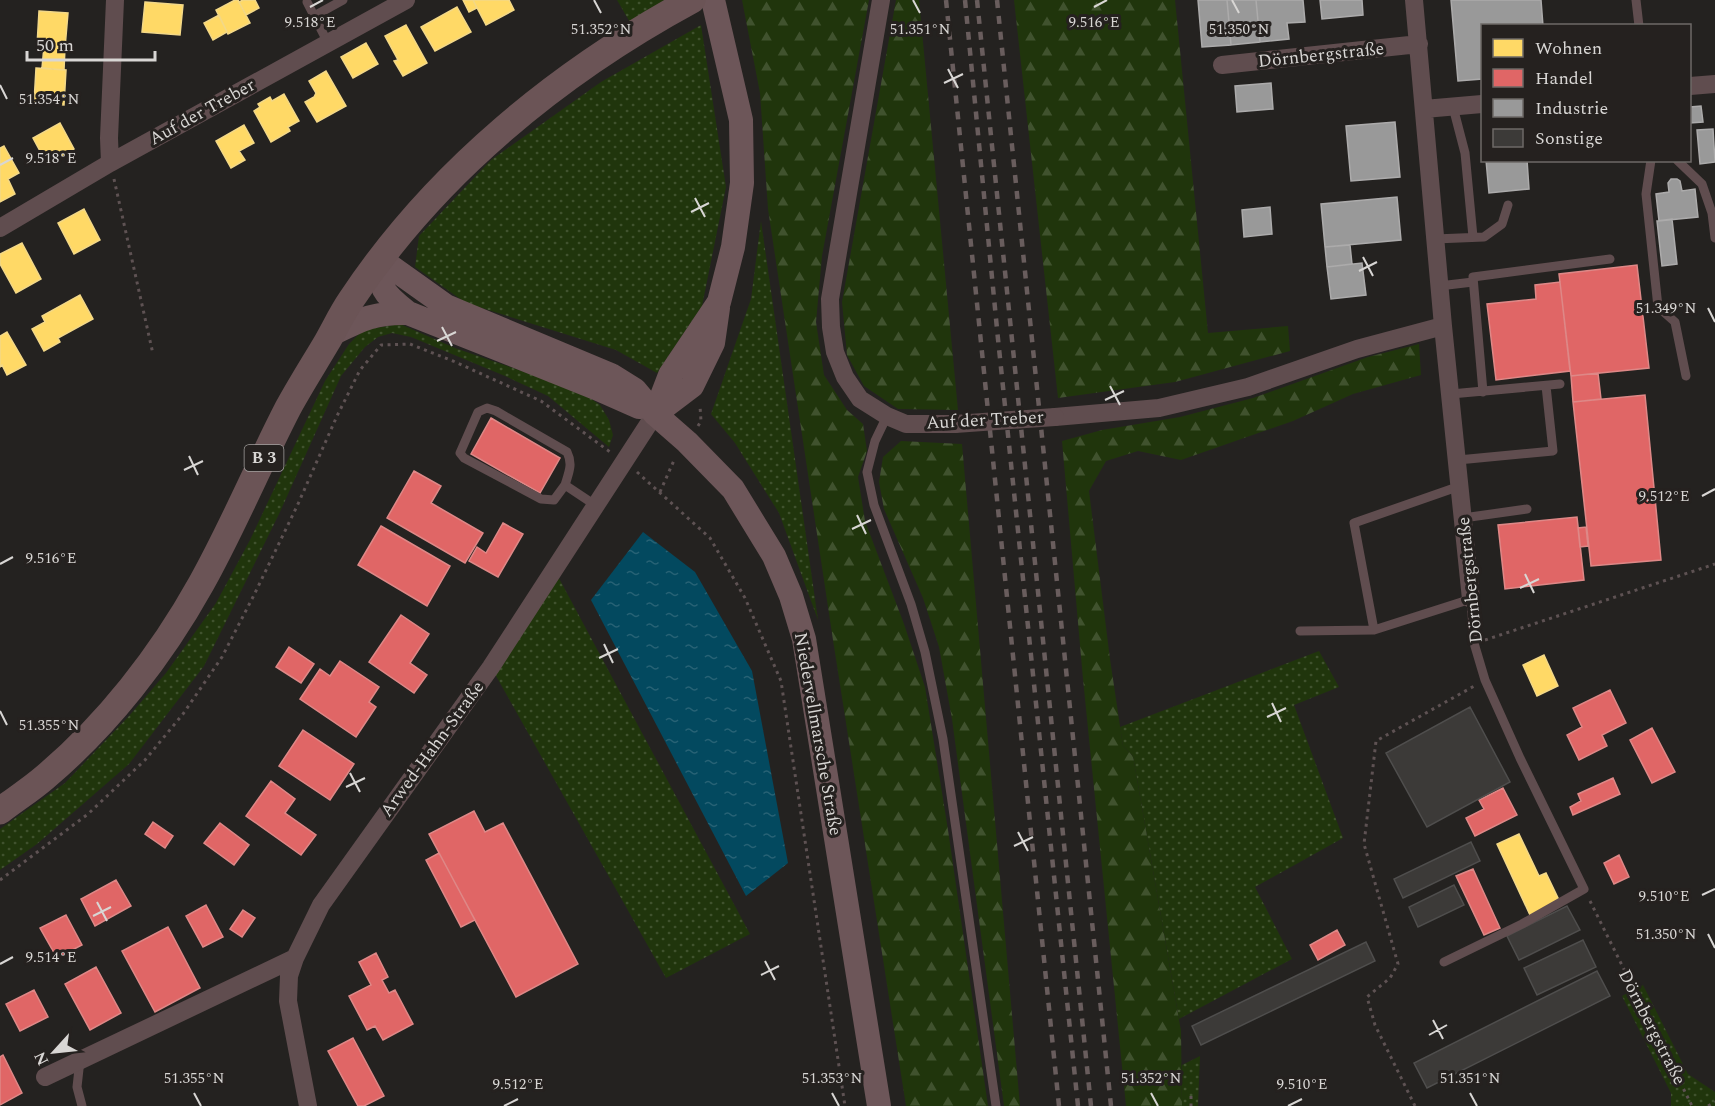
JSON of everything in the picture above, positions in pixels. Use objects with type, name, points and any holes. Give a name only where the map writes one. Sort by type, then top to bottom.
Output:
[{"type":"main road","name":"B 3","points":[[0,811],[44,778],[97,727],[134,685],[201,585],[290,406],[350,301],[381,259],[434,196],[478,152],[540,99],[616,45],[698,1]]},
{"type":"main road","points":[[655,414],[670,375],[719,302],[734,247],[742,183],[741,120],[698,1]]},
{"type":"main road","points":[[381,259],[446,306],[611,375],[635,390],[655,414]]},
{"type":"main road","points":[[381,259],[379,279],[388,296],[408,313]]},
{"type":"main road","points":[[332,334],[365,318],[387,312],[408,313],[596,387],[655,414]]},
{"type":"main road","name":"Niedervellmarsche Straße","points":[[655,414],[687,442],[733,489],[774,556],[791,596],[804,639],[879,1106]]},
{"type":"street","points":[[110,163],[115,0]]},
{"type":"street","name":"Auf der Treber","points":[[0,228],[110,163],[406,0]]},
{"type":"street","name":"Auf der Treber","points":[[881,0],[830,298],[831,327],[836,352],[845,377],[860,399],[887,416],[906,424],[955,424],[1158,408],[1248,387],[1357,349],[1443,326]]},
{"type":"street","name":"Dörnbergstraße","points":[[1414,0],[1439,286],[1471,599]]},
{"type":"street","name":"Dörnbergstraße","points":[[1222,65],[1419,44]]},
{"type":"street","points":[[1691,86],[1715,84]]},
{"type":"street","points":[[1424,109],[1481,104]]},
{"type":"street","name":"Arwed-Hahn-Straße","points":[[308,1106],[288,1001],[289,976],[295,958],[321,905],[491,667],[655,414]]},
{"type":"street","points":[[45,1077],[295,958]]},
{"type":"lane","points":[[314,15],[343,0]]},
{"type":"lane","points":[[1636,0],[1639,24]]},
{"type":"lane","points":[[307,3],[328,43]]},
{"type":"lane","points":[[1453,106],[1466,153],[1473,237]]},
{"type":"lane","points":[[1652,162],[1646,194],[1658,307],[1675,322],[1686,376]]},
{"type":"lane","points":[[1679,162],[1702,184],[1712,213],[1715,238]]},
{"type":"lane","points":[[1435,239],[1484,237],[1502,224],[1508,205]]},
{"type":"lane","points":[[1484,392],[1473,277],[1610,260]]},
{"type":"lane","points":[[1439,286],[1473,282]]},
{"type":"lane","points":[[1451,394],[1560,384]]},
{"type":"lane","points":[[1458,460],[1553,451],[1546,386]]},
{"type":"lane","points":[[487,408],[496,411],[567,452],[571,459],[571,469],[565,484],[554,500],[541,499],[464,458],[460,453],[478,412],[487,408]]},
{"type":"lane","points":[[887,416],[875,441],[867,472],[874,505],[911,604],[925,652],[943,739],[996,1106]]},
{"type":"lane","points":[[565,484],[595,505]]},
{"type":"lane","points":[[1374,630],[1354,523],[1460,486]]},
{"type":"lane","points":[[1463,518],[1527,510]]},
{"type":"lane","points":[[1300,630],[1374,630],[1471,599]]},
{"type":"lane","name":"Dörnbergstraße","points":[[1471,599],[1474,643],[1485,681],[1584,889]]},
{"type":"lane","points":[[1444,962],[1522,924],[1584,889]]},
{"type":"lane","points":[[80,1060],[77,1087],[82,1106]]},
{"type":"path","points":[[110,163],[153,354]]},
{"type":"path","points":[[0,880],[88,814],[145,760],[183,714],[222,657],[293,514],[360,370],[381,345],[410,344],[541,401],[624,460],[710,538],[745,598],[782,681],[845,1106]]},
{"type":"path","points":[[1474,643],[1715,564]]},
{"type":"path","points":[[1415,1106],[1375,1025],[1367,997],[1390,978],[1398,964],[1364,844],[1377,741],[1464,692]]},
{"type":"path","name":"Dörnbergstraße","points":[[1584,889],[1692,1106]]},
{"type":"path","points":[[1191,1096],[1191,1106]]},
{"type":"path","points":[[1708,1106],[1715,1102]]},
{"type":"green space","points":[[617,0],[674,0],[631,24]]},
{"type":"green space","points":[[742,0],[869,0],[822,256],[816,322],[824,375],[847,410],[863,424],[867,451],[858,477],[865,521],[925,687],[988,1106],[906,1106],[768,209],[760,93]]},
{"type":"green space","points":[[896,0],[919,0],[958,410],[898,409],[864,386],[847,355],[842,302]]},
{"type":"green space","points":[[1014,0],[1175,0],[1208,333],[1288,326],[1290,351],[1175,382],[1058,398]]},
{"type":"green space","points":[[701,25],[726,187],[702,306],[657,373],[616,350],[466,303],[415,267],[419,236],[491,160],[601,82]]},
{"type":"green space","points":[[761,221],[818,620],[779,513],[735,443],[711,414],[751,299]]},
{"type":"green space","points":[[400,324],[455,348],[590,398],[600,405],[609,420],[613,435],[609,447],[548,396],[411,337],[392,333],[378,337],[365,347],[341,376],[280,512],[204,666],[129,764],[37,844],[0,870],[0,829],[65,783],[129,716],[166,673],[216,603],[250,540],[325,381],[349,344],[363,330]]},
{"type":"green space","points":[[1419,344],[1421,375],[1353,394],[1293,421],[1181,460],[1138,451],[1106,461],[1089,491],[1123,746],[1133,756],[1181,1031],[1182,1106],[1126,1106],[1083,679],[1062,441],[1102,430],[1180,417],[1253,398],[1368,357]]},
{"type":"green space","points":[[901,441],[962,444],[1020,1106],[1004,1106],[952,719],[939,647],[923,598],[884,509],[879,482],[883,457]]},
{"type":"green space","points":[[554,569],[750,934],[666,978],[491,667]]},
{"type":"green space","points":[[1319,651],[1339,687],[1294,705],[1343,838],[1255,887],[1292,959],[1179,1019],[1133,756],[1123,746],[1120,727]]},
{"type":"green space","points":[[1643,985],[1688,1074],[1715,1092],[1715,1106],[1671,1106],[1671,1093],[1622,996]]},
{"type":"green space","points":[[1200,1056],[1198,1106],[1182,1106],[1182,1065]]},
{"type":"water","points":[[643,532],[695,572],[752,671],[788,863],[746,896],[591,600]]},
{"type":"building: Wohnen","points":[[238,0],[250,23],[228,34],[216,10]]},
{"type":"building: Wohnen","points":[[255,0],[259,8],[246,15],[239,2]]},
{"type":"building: Wohnen","points":[[463,0],[473,0],[477,8],[469,12]]},
{"type":"building: Wohnen","points":[[473,0],[509,0],[514,10],[486,25]]},
{"type":"building: Wohnen","points":[[145,2],[183,5],[180,35],[142,32]]},
{"type":"building: Wohnen","points":[[457,7],[471,32],[435,51],[421,27]]},
{"type":"building: Wohnen","points":[[39,11],[68,13],[65,48],[37,46]]},
{"type":"building: Wohnen","points":[[219,15],[227,32],[213,40],[204,23]]},
{"type":"building: Wohnen","points":[[406,25],[427,63],[403,76],[394,61],[398,60],[385,36]]},
{"type":"building: Wohnen","points":[[366,43],[378,64],[353,78],[341,57]]},
{"type":"building: Wohnen","points":[[44,46],[65,48],[64,70],[42,68]]},
{"type":"building: Wohnen","points":[[36,68],[66,70],[64,105],[34,103]]},
{"type":"building: Wohnen","points":[[326,71],[346,106],[317,122],[305,102],[314,97],[316,93],[309,81]]},
{"type":"building: Wohnen","points":[[284,94],[299,121],[288,127],[290,131],[271,142],[254,111],[260,107],[258,104],[270,97],[272,101]]},
{"type":"building: Wohnen","points":[[60,123],[74,149],[47,164],[33,138]]},
{"type":"building: Wohnen","points":[[244,125],[254,143],[239,151],[245,160],[231,168],[216,141]]},
{"type":"building: Wohnen","points":[[4,146],[19,173],[8,179],[15,194],[0,202],[0,148]]},
{"type":"building: Wohnen","points":[[84,209],[100,240],[74,254],[58,223]]},
{"type":"building: Wohnen","points":[[22,243],[41,279],[16,293],[0,264],[0,254]]},
{"type":"building: Wohnen","points":[[80,295],[93,319],[58,338],[60,342],[44,351],[32,329],[45,322],[42,316]]},
{"type":"building: Wohnen","points":[[7,332],[26,365],[7,375],[2,365],[0,367],[0,336]]},
{"type":"building: Wohnen","points":[[1544,655],[1558,686],[1537,696],[1523,665]]},
{"type":"building: Wohnen","points":[[1519,834],[1539,876],[1546,873],[1560,902],[1530,915],[1497,844]]},
{"type":"building: Handel","points":[[1637,265],[1649,368],[1571,376],[1559,274]]},
{"type":"building: Handel","points":[[1560,282],[1570,371],[1496,380],[1487,304],[1536,299],[1535,285]]},
{"type":"building: Handel","points":[[1598,373],[1601,399],[1573,402],[1571,376]]},
{"type":"building: Handel","points":[[1645,395],[1661,560],[1591,566],[1573,402]]},
{"type":"building: Handel","points":[[491,418],[560,458],[540,493],[471,454]]},
{"type":"building: Handel","points":[[414,471],[441,486],[431,503],[483,533],[465,563],[387,518]]},
{"type":"building: Handel","points":[[1577,517],[1584,580],[1505,589],[1498,525]]},
{"type":"building: Handel","points":[[503,523],[523,534],[498,577],[469,561],[477,547],[486,553]]},
{"type":"building: Handel","points":[[381,526],[450,566],[427,606],[358,565]]},
{"type":"building: Handel","points":[[1586,527],[1588,546],[1580,547],[1578,528]]},
{"type":"building: Handel","points":[[401,615],[429,634],[410,663],[427,675],[414,693],[369,662]]},
{"type":"building: Handel","points":[[289,647],[314,664],[301,683],[276,667]]},
{"type":"building: Handel","points":[[340,661],[379,687],[369,702],[376,707],[356,737],[300,699],[320,669],[330,676]]},
{"type":"building: Handel","points":[[1610,690],[1626,723],[1602,735],[1607,746],[1579,760],[1567,735],[1582,727],[1573,708]]},
{"type":"building: Handel","points":[[1652,728],[1675,772],[1652,783],[1630,740]]},
{"type":"building: Handel","points":[[303,730],[354,764],[330,800],[279,766]]},
{"type":"building: Handel","points":[[1613,778],[1620,794],[1573,815],[1570,807],[1581,801],[1578,794]]},
{"type":"building: Handel","points":[[271,781],[295,799],[285,813],[316,835],[301,855],[246,816]]},
{"type":"building: Handel","points":[[1503,788],[1517,815],[1475,836],[1466,818],[1484,809],[1479,800]]},
{"type":"building: Handel","points":[[474,811],[485,832],[503,823],[578,964],[516,997],[429,834]]},
{"type":"building: Handel","points":[[153,822],[173,836],[165,848],[145,834]]},
{"type":"building: Handel","points":[[220,823],[249,845],[234,865],[204,843]]},
{"type":"building: Handel","points":[[439,853],[475,920],[461,927],[426,860]]},
{"type":"building: Handel","points":[[1619,855],[1629,877],[1614,884],[1604,863]]},
{"type":"building: Handel","points":[[1473,869],[1500,928],[1484,935],[1456,876]]},
{"type":"building: Handel","points":[[116,880],[131,906],[95,926],[81,899]]},
{"type":"building: Handel","points":[[206,905],[223,937],[203,947],[186,916]]},
{"type":"building: Handel","points":[[243,910],[255,918],[242,937],[230,929]]},
{"type":"building: Handel","points":[[66,915],[82,945],[57,958],[40,928]]},
{"type":"building: Handel","points":[[168,927],[200,988],[155,1012],[122,951]]},
{"type":"building: Handel","points":[[1337,930],[1345,945],[1318,960],[1310,945]]},
{"type":"building: Handel","points":[[376,953],[388,977],[382,980],[389,993],[395,990],[413,1024],[383,1040],[375,1026],[367,1030],[349,996],[371,985],[359,962]]},
{"type":"building: Handel","points":[[96,967],[121,1013],[90,1030],[65,984]]},
{"type":"building: Handel","points":[[34,990],[48,1017],[20,1031],[6,1004]]},
{"type":"building: Handel","points":[[353,1038],[384,1096],[364,1106],[358,1106],[328,1051]]},
{"type":"building: Handel","points":[[3,1055],[22,1093],[0,1105],[0,1057]]},
{"type":"building: Industrie","points":[[1198,0],[1227,0],[1231,45],[1202,47]]},
{"type":"building: Industrie","points":[[1227,0],[1256,0],[1260,42],[1231,45]]},
{"type":"building: Industrie","points":[[1256,0],[1303,0],[1305,22],[1287,23],[1289,39],[1260,42]]},
{"type":"building: Industrie","points":[[1320,0],[1362,0],[1363,15],[1322,19]]},
{"type":"building: Industrie","points":[[1451,0],[1541,0],[1543,24],[1481,24],[1481,79],[1458,81]]},
{"type":"building: Industrie","points":[[1271,83],[1273,109],[1237,112],[1235,86]]},
{"type":"building: Industrie","points":[[1701,106],[1703,122],[1691,123],[1691,107]]},
{"type":"building: Industrie","points":[[1395,122],[1400,177],[1351,181],[1346,126]]},
{"type":"building: Industrie","points":[[1713,129],[1715,162],[1700,164],[1697,130]]},
{"type":"building: Industrie","points":[[1486,162],[1527,162],[1529,189],[1489,193]]},
{"type":"building: Industrie","points":[[1671,179],[1680,181],[1682,191],[1695,189],[1698,217],[1659,221],[1656,194],[1669,192],[1668,183]]},
{"type":"building: Industrie","points":[[1397,197],[1401,240],[1325,247],[1321,204]]},
{"type":"building: Industrie","points":[[1270,207],[1272,234],[1244,237],[1242,210]]},
{"type":"building: Industrie","points":[[1672,219],[1677,264],[1662,266],[1657,221]]},
{"type":"building: Industrie","points":[[1350,245],[1352,264],[1327,267],[1325,247]]},
{"type":"building: Industrie","points":[[1362,263],[1366,295],[1331,299],[1327,267]]},
{"type":"building: Sonstige","points":[[1470,707],[1510,782],[1427,827],[1386,753]]},
{"type":"building: Sonstige","points":[[1471,842],[1480,861],[1403,898],[1394,879]]},
{"type":"building: Sonstige","points":[[1454,885],[1464,905],[1418,927],[1409,907]]},
{"type":"building: Sonstige","points":[[1567,906],[1580,930],[1519,960],[1507,936]]},
{"type":"building: Sonstige","points":[[1583,940],[1596,967],[1537,995],[1524,968]]},
{"type":"building: Sonstige","points":[[1366,942],[1375,961],[1201,1045],[1192,1026]]},
{"type":"building: Sonstige","points":[[1597,971],[1610,996],[1427,1088],[1414,1063]]},
{"type":"railway","points":[[946,0],[1059,1106]]},
{"type":"railway","points":[[965,0],[1078,1106]]},
{"type":"railway","points":[[977,0],[1091,1106]]},
{"type":"railway","points":[[997,0],[1111,1106]]}]
